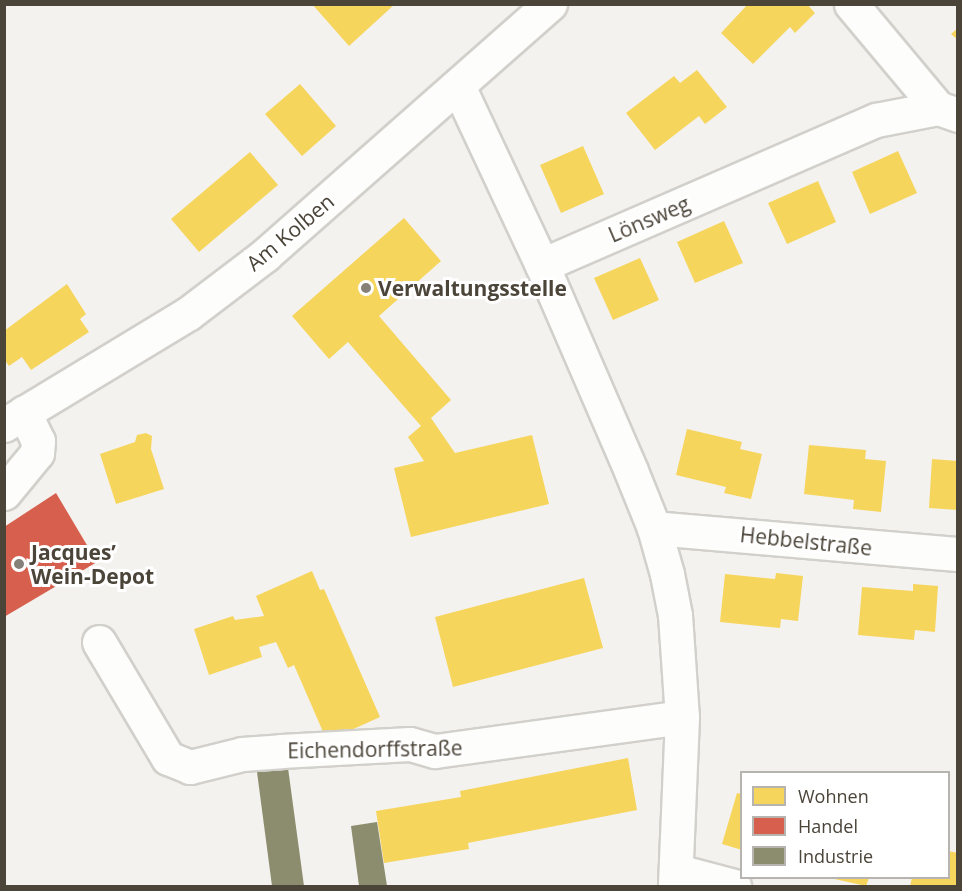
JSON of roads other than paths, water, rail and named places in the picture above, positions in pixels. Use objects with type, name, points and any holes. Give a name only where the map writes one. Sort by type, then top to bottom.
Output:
[{"type":"street","name":"Am Kolben","points":[[14,418],[189,313],[265,255],[459,88],[550,4]]},
{"type":"street","name":"Lönsweg","points":[[852,4],[948,112]]},
{"type":"street","points":[[459,88],[542,265],[654,528],[675,615],[682,717],[676,879],[734,886]]},
{"type":"street","name":"Lönsweg","points":[[542,265],[876,120],[948,112]]},
{"type":"street","points":[[4,493],[37,453],[38,441],[14,418]]},
{"type":"street","name":"Hebbelstraße","points":[[654,528],[957,554]]},
{"type":"street","name":"Eichendorffstraße","points":[[99,642],[168,758],[190,767],[242,754],[281,751],[410,744],[435,752],[682,717]]},
{"type":"place","name":"Verwaltungsstelle","points":[[366,288]]},
{"type":"place","name":"Jacques’ Wein-Depot","points":[[19,564]]}]
